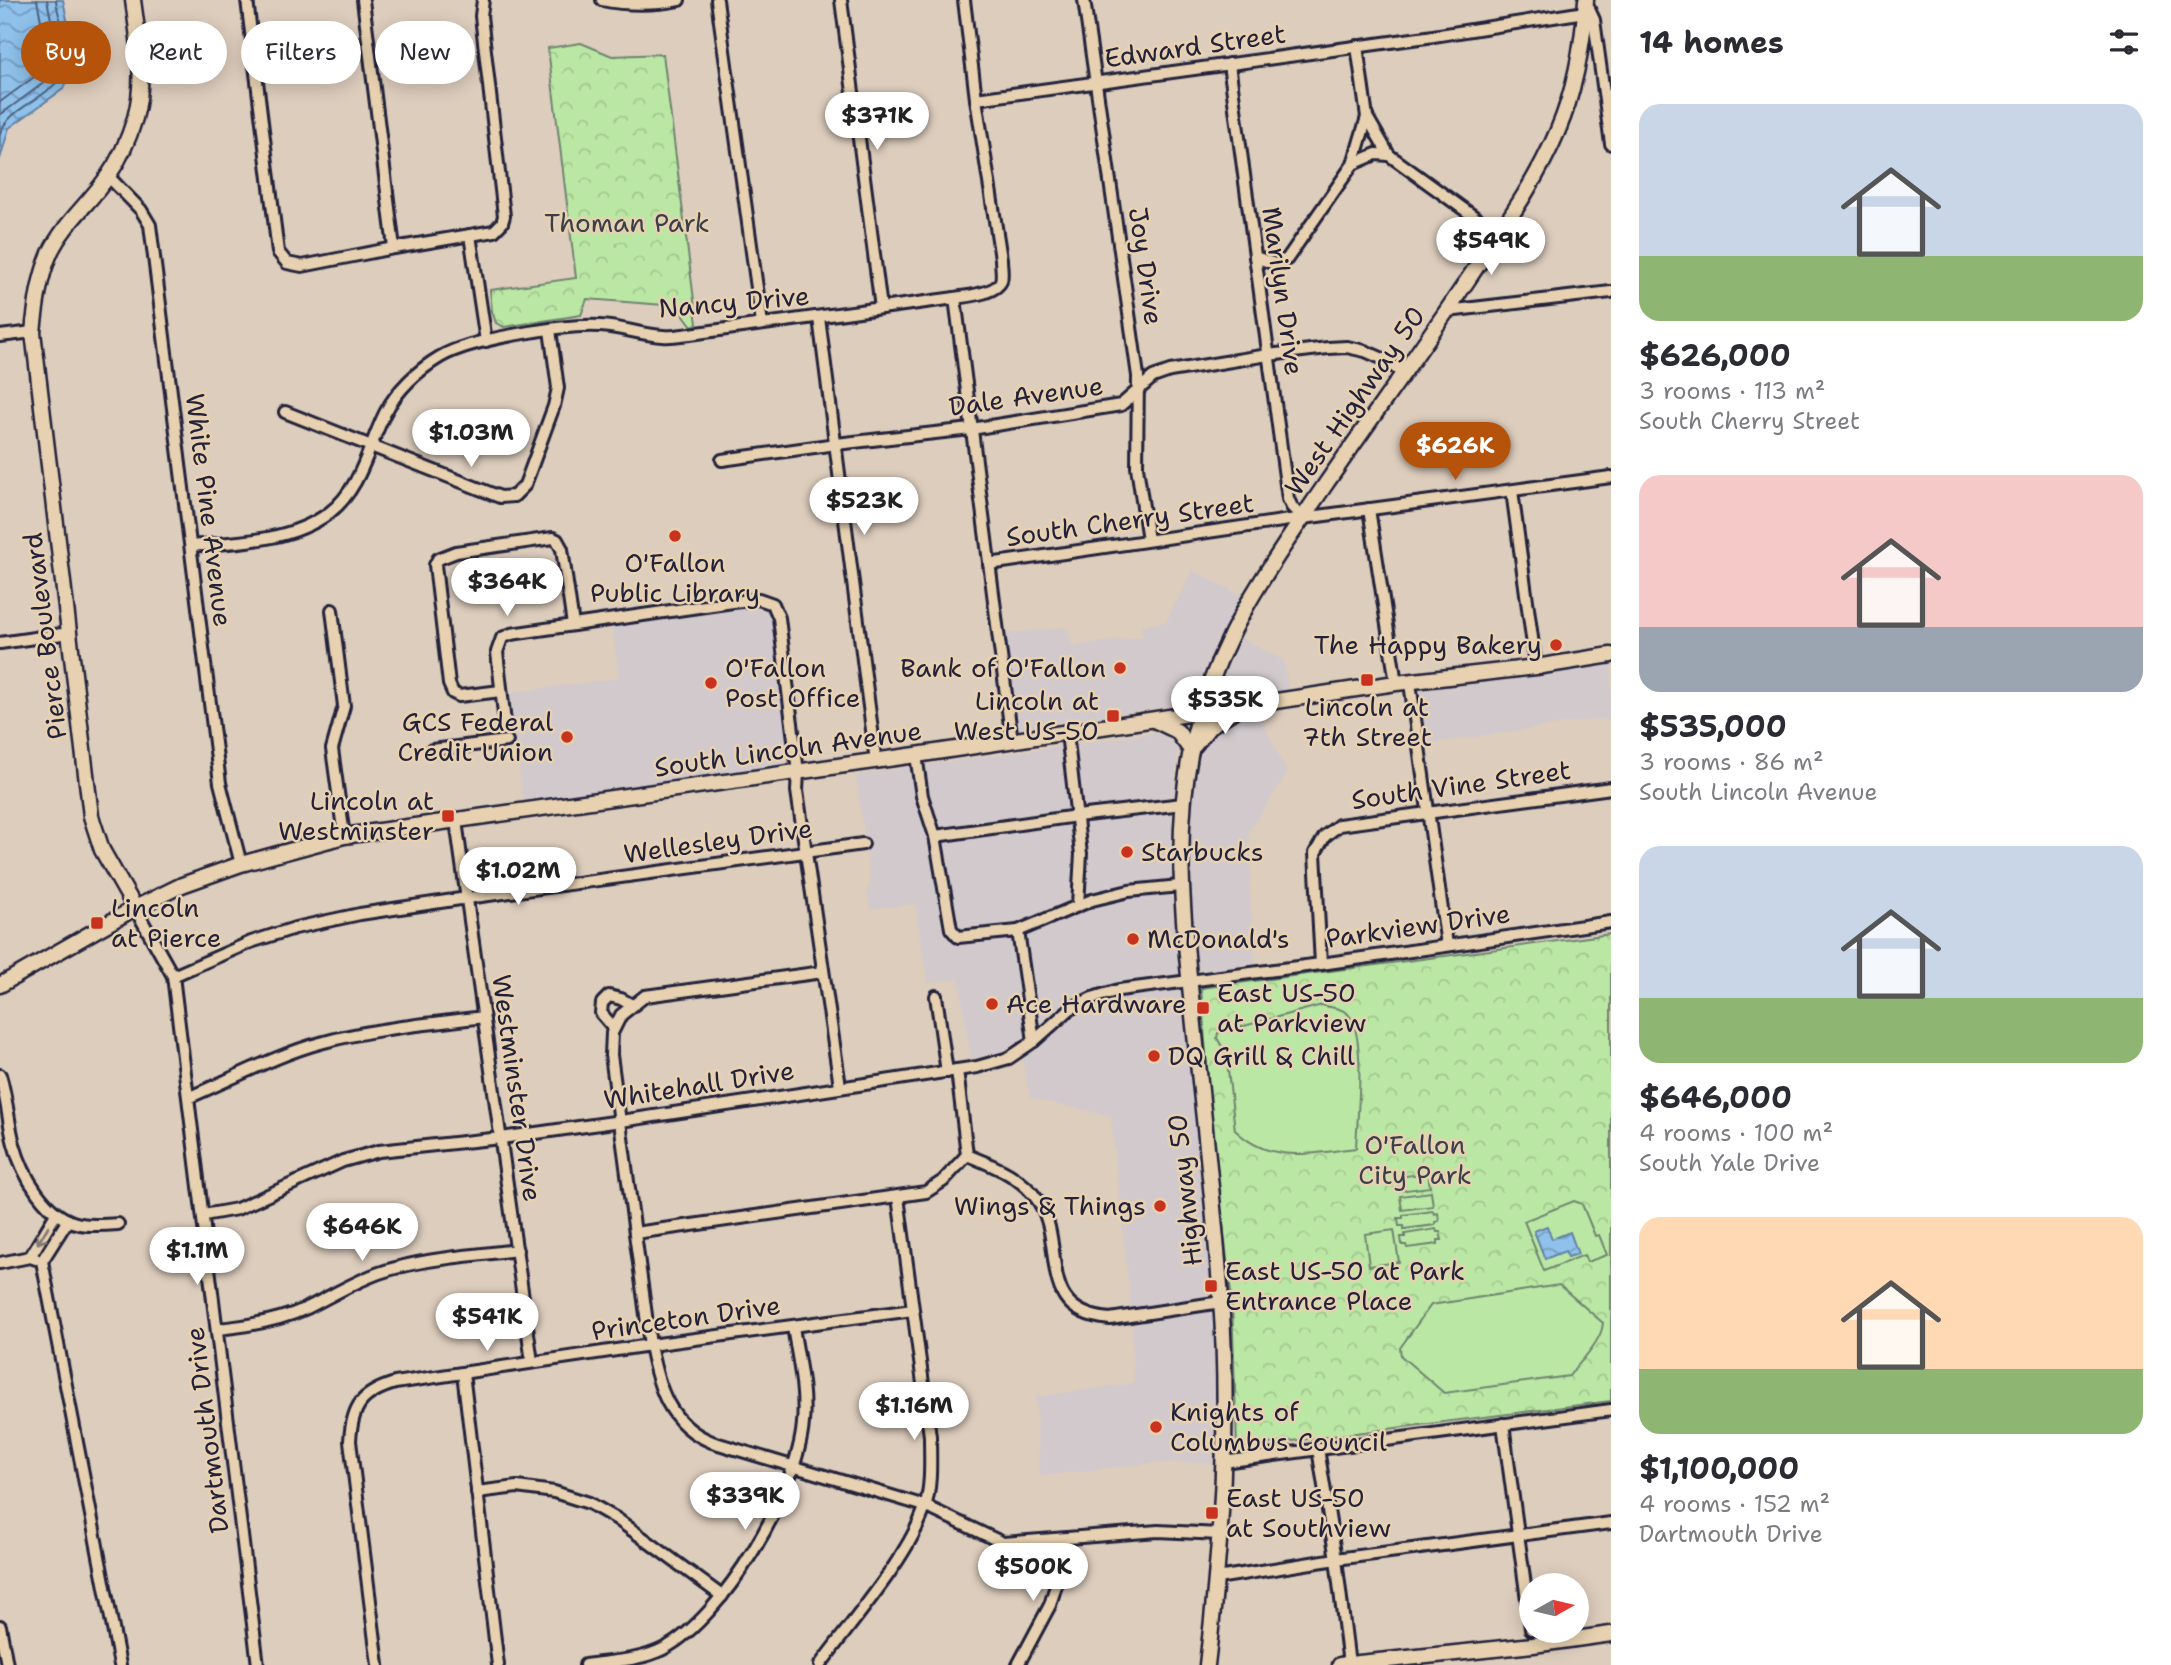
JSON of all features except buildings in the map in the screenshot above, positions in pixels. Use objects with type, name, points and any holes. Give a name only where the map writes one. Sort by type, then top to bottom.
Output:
[{"type":"main road","name":"Pierce Boulevard","points":[[133,0],[140,62],[136,116],[126,143],[108,176],[70,221],[50,253],[38,288],[33,332],[91,817],[102,850],[135,908]]},
{"type":"main road","name":"West Highway 50","points":[[1200,712],[1233,628],[1250,596],[1529,189],[1559,129],[1579,56],[1586,5]]},
{"type":"main road","name":"South Lincoln Avenue","points":[[0,985],[135,908],[182,885],[241,864],[344,836],[1611,655]]},
{"type":"main road","points":[[1153,720],[1177,731],[1191,750],[1210,726],[1244,706]]},
{"type":"main road","name":"Highway 50","points":[[1200,712],[1183,804],[1180,886],[1221,1302],[1223,1462],[1217,1578],[1207,1665]]},
{"type":"main road","points":[[1589,1634],[1611,1634]]},
{"type":"main road","points":[[1344,1665],[1519,1637]]},
{"type":"street","points":[[247,0],[278,252],[287,262],[302,266],[494,231],[502,223],[504,216],[481,16],[483,0]]},
{"type":"street","points":[[363,0],[394,248]]},
{"type":"street","points":[[602,0],[628,3],[665,3],[679,0]]},
{"type":"street","points":[[718,0],[762,324]]},
{"type":"street","points":[[841,0],[881,308]]},
{"type":"street","name":"Nancy Drive","points":[[191,546],[275,536],[328,514],[354,486],[386,412],[401,391],[419,372],[441,356],[462,347],[550,330],[598,326],[663,336],[690,334],[955,298],[993,289],[999,285],[1002,279],[1001,259],[976,99],[964,0]]},
{"type":"street","name":"Joy Drive","points":[[1084,0],[1138,376],[1137,467],[1148,540]]},
{"type":"street","points":[[1586,5],[1594,20],[1611,144]]},
{"type":"street","name":"Edward Street","points":[[976,99],[1357,46],[1586,5]]},
{"type":"street","points":[[1357,46],[1367,117],[1390,155],[1498,234]]},
{"type":"street","name":"Marilyn Drive","points":[[1229,64],[1288,499],[1303,518]]},
{"type":"street","points":[[1255,257],[1275,264],[1287,260],[1353,164],[1367,117]]},
{"type":"street","points":[[1353,164],[1376,154],[1390,155]]},
{"type":"street","name":"White Pine Avenue","points":[[108,176],[141,210],[150,225],[220,783],[241,864]]},
{"type":"street","points":[[470,234],[486,341]]},
{"type":"street","points":[[1447,311],[1611,292]]},
{"type":"street","points":[[955,298],[1012,741]]},
{"type":"street","points":[[819,318],[876,761]]},
{"type":"street","points":[[285,412],[500,497],[514,496],[525,485],[558,388],[550,330]]},
{"type":"street","points":[[0,336],[33,332]]},
{"type":"street","name":"Dale Avenue","points":[[722,460],[971,429],[1121,405],[1153,377],[1268,355],[1347,347],[1381,358],[1403,373]]},
{"type":"street","name":"South Cherry Street","points":[[989,564],[1611,477]]},
{"type":"street","points":[[1512,491],[1536,667]]},
{"type":"street","points":[[1369,509],[1430,811],[1447,945]]},
{"type":"street","points":[[501,691],[459,696],[453,693],[449,684],[435,565],[438,559],[456,552],[553,538],[562,549],[572,625]]},
{"type":"street","points":[[505,723],[497,652],[502,638],[511,634],[751,600],[760,599],[773,604],[779,618],[798,772],[797,791],[840,1086]]},
{"type":"street","points":[[332,610],[344,706],[332,750],[344,836]]},
{"type":"street","points":[[0,643],[69,633]]},
{"type":"street","points":[[1067,733],[1081,854],[1078,905]]},
{"type":"street","points":[[432,750],[507,741]]},
{"type":"street","points":[[916,755],[922,796],[935,836],[951,929],[958,937],[1018,931],[1078,905],[1129,891],[1180,886]]},
{"type":"street","name":"South Vine Street","points":[[1321,964],[1315,853],[1325,836],[1339,825],[1611,788]]},
{"type":"street","points":[[935,836],[1183,804]]},
{"type":"street","name":"Westminster Drive","points":[[456,821],[532,1362]]},
{"type":"street","name":"Wellesley Drive","points":[[173,976],[251,942],[295,928],[360,914],[863,844]]},
{"type":"street","name":"Dartmouth Drive","points":[[135,908],[173,976],[258,1665]]},
{"type":"street","name":"Parkview Drive","points":[[1189,980],[1321,964],[1611,922]]},
{"type":"street","points":[[1018,931],[1034,1041]]},
{"type":"street","points":[[823,972],[656,993],[645,996],[632,1005],[621,1015],[614,1028],[611,1055],[650,1345],[655,1373],[664,1398],[679,1421],[712,1442],[925,1506],[1003,1543],[1158,1531],[1220,1534]]},
{"type":"street","name":"Whitehall Drive","points":[[204,1215],[237,1209],[343,1161],[379,1151],[621,1121],[952,1071],[1009,1059],[1070,1009],[1093,998],[1119,990],[1189,980]]},
{"type":"street","points":[[614,1028],[601,1013],[602,1003],[609,996],[632,1005]]},
{"type":"street","points":[[635,1233],[898,1197],[926,1192],[935,1187],[956,1169],[967,1155],[936,996]]},
{"type":"street","points":[[190,1097],[276,1059],[324,1042],[484,1017]]},
{"type":"street","points":[[0,1075],[15,1146],[38,1193],[56,1214],[68,1220],[87,1224],[118,1224]]},
{"type":"street","points":[[967,1155],[1010,1174],[1037,1200],[1049,1228],[1056,1275],[1062,1294],[1079,1310],[1094,1317],[1110,1319],[1221,1302]]},
{"type":"street","points":[[820,1665],[910,1541],[925,1506],[931,1473],[930,1436],[898,1197]]},
{"type":"street","points":[[30,1256],[56,1214]]},
{"type":"street","points":[[68,1220],[42,1261],[120,1665]]},
{"type":"street","points":[[218,1329],[250,1325],[295,1312],[360,1280],[408,1265],[517,1250]]},
{"type":"street","points":[[0,1263],[30,1256],[42,1261]]},
{"type":"street","name":"Princeton Drive","points":[[378,1665],[350,1441],[351,1421],[360,1403],[375,1389],[395,1383],[532,1362],[913,1310]]},
{"type":"street","points":[[585,1665],[643,1657],[665,1648],[698,1622],[722,1596],[773,1519],[795,1468],[803,1424],[804,1403],[793,1327]]},
{"type":"street","points":[[463,1373],[498,1665]]},
{"type":"street","points":[[1223,1462],[1611,1410]]},
{"type":"street","points":[[1503,1424],[1523,1573]]},
{"type":"street","points":[[1318,1449],[1336,1559],[1344,1665]]},
{"type":"street","points":[[477,1492],[517,1487],[554,1492],[589,1503],[617,1519],[722,1596]]},
{"type":"street","points":[[1217,1578],[1336,1559],[1611,1523]]},
{"type":"street","points":[[1018,1665],[1049,1605],[1056,1585],[1054,1540]]},
{"type":"street","points":[[0,1626],[8,1665]]},
{"type":"shaded area","points":[[1193,571],[1245,597],[1220,638],[1192,701],[1020,729],[1017,726],[1005,634],[1067,627],[1072,646],[1143,637],[1141,626],[1166,622]]},
{"type":"shaded area","points":[[763,606],[768,609],[772,618],[789,754],[784,763],[746,771],[530,802],[523,799],[509,693],[619,678],[612,626]]},
{"type":"shaded area","points":[[1238,636],[1284,661],[1288,691],[1233,698],[1223,696],[1219,692],[1219,684]]},
{"type":"shaded area","points":[[1611,661],[1611,720],[1597,719],[1426,744],[1418,696],[1423,687]]},
{"type":"shaded area","points":[[1262,711],[1265,727],[1287,773],[1249,831],[1249,881],[1255,964],[1204,972],[1199,970],[1197,965],[1187,872],[1196,772],[1205,740],[1213,731],[1238,714]]},
{"type":"shaded area","points":[[1162,732],[1172,736],[1178,744],[1172,878],[1211,1270],[1216,1462],[1151,1463],[1040,1476],[1036,1397],[1134,1383],[1131,1309],[1111,1116],[1030,1098],[1019,1041],[1003,1051],[971,1059],[959,979],[928,983],[915,904],[870,909],[867,888],[871,886],[856,775]]},
{"type":"green space","name":"Thoman Park","points":[[581,43],[612,56],[663,54],[697,324],[692,326],[677,306],[587,299],[581,315],[504,327],[496,323],[490,290],[576,278],[548,48]]},
{"type":"green space","name":"O'Fallon City Park","points":[[1611,934],[1611,1401],[1237,1448],[1232,1302],[1211,1122],[1201,988]]},
{"type":"green space","points":[[1322,1005],[1345,1012],[1354,1025],[1360,1078],[1356,1148],[1292,1154],[1263,1148],[1235,1130],[1226,1053],[1217,1038],[1218,1033]]},
{"type":"green space","points":[[1428,1173],[1430,1187],[1399,1191],[1397,1177]]},
{"type":"green space","points":[[1431,1192],[1433,1206],[1402,1210],[1400,1196]]},
{"type":"green space","points":[[1574,1201],[1582,1204],[1595,1236],[1599,1235],[1607,1255],[1587,1262],[1584,1255],[1544,1271],[1524,1221]]},
{"type":"green space","points":[[1433,1211],[1434,1214],[1438,1213],[1439,1221],[1435,1222],[1435,1225],[1404,1229],[1404,1226],[1399,1226],[1398,1218],[1403,1218],[1403,1215]]},
{"type":"green space","points":[[1436,1229],[1442,1240],[1438,1240],[1438,1244],[1407,1248],[1402,1245],[1401,1237],[1405,1237],[1405,1234]]},
{"type":"green space","points":[[1394,1230],[1399,1262],[1369,1266],[1365,1234]]},
{"type":"green space","points":[[1559,1285],[1603,1323],[1595,1344],[1569,1376],[1444,1393],[1401,1356],[1400,1348],[1431,1305]]},
{"type":"water","points":[[0,0],[63,0],[67,21],[21,21],[21,84],[65,84],[63,89],[9,128],[0,159]]},
{"type":"water","points":[[1547,1226],[1552,1239],[1570,1232],[1578,1254],[1568,1257],[1565,1251],[1545,1259],[1534,1231]]},
{"type":"place","name":"O'Fallon Public Library","points":[[675,536]]},
{"type":"place","name":"The Happy Bakery","points":[[1556,645]]},
{"type":"place","name":"Bank of O'Fallon","points":[[1120,668]]},
{"type":"place","name":"Lincoln at 7th Street","points":[[1367,680]]},
{"type":"place","name":"O'Fallon Post Office","points":[[711,683]]},
{"type":"place","name":"Lincoln at West US-50","points":[[1113,716]]},
{"type":"place","name":"GCS Federal Credit Union","points":[[567,737]]},
{"type":"place","name":"Lincoln at Westminster","points":[[448,816]]},
{"type":"place","name":"Starbucks","points":[[1127,852]]},
{"type":"place","name":"Lincoln at Pierce","points":[[97,923]]},
{"type":"place","name":"McDonald's","points":[[1133,939]]},
{"type":"place","name":"Ace Hardware","points":[[992,1004]]},
{"type":"place","name":"East US-50 at Parkview","points":[[1203,1008]]},
{"type":"place","name":"DQ Grill & Chill","points":[[1154,1056]]},
{"type":"place","name":"Wings & Things","points":[[1160,1206]]},
{"type":"place","name":"East US-50 at Park Entrance Place","points":[[1211,1286]]},
{"type":"place","name":"Knights of Columbus Council","points":[[1156,1427]]},
{"type":"place","name":"East US-50 at Southview","points":[[1212,1513]]}]
